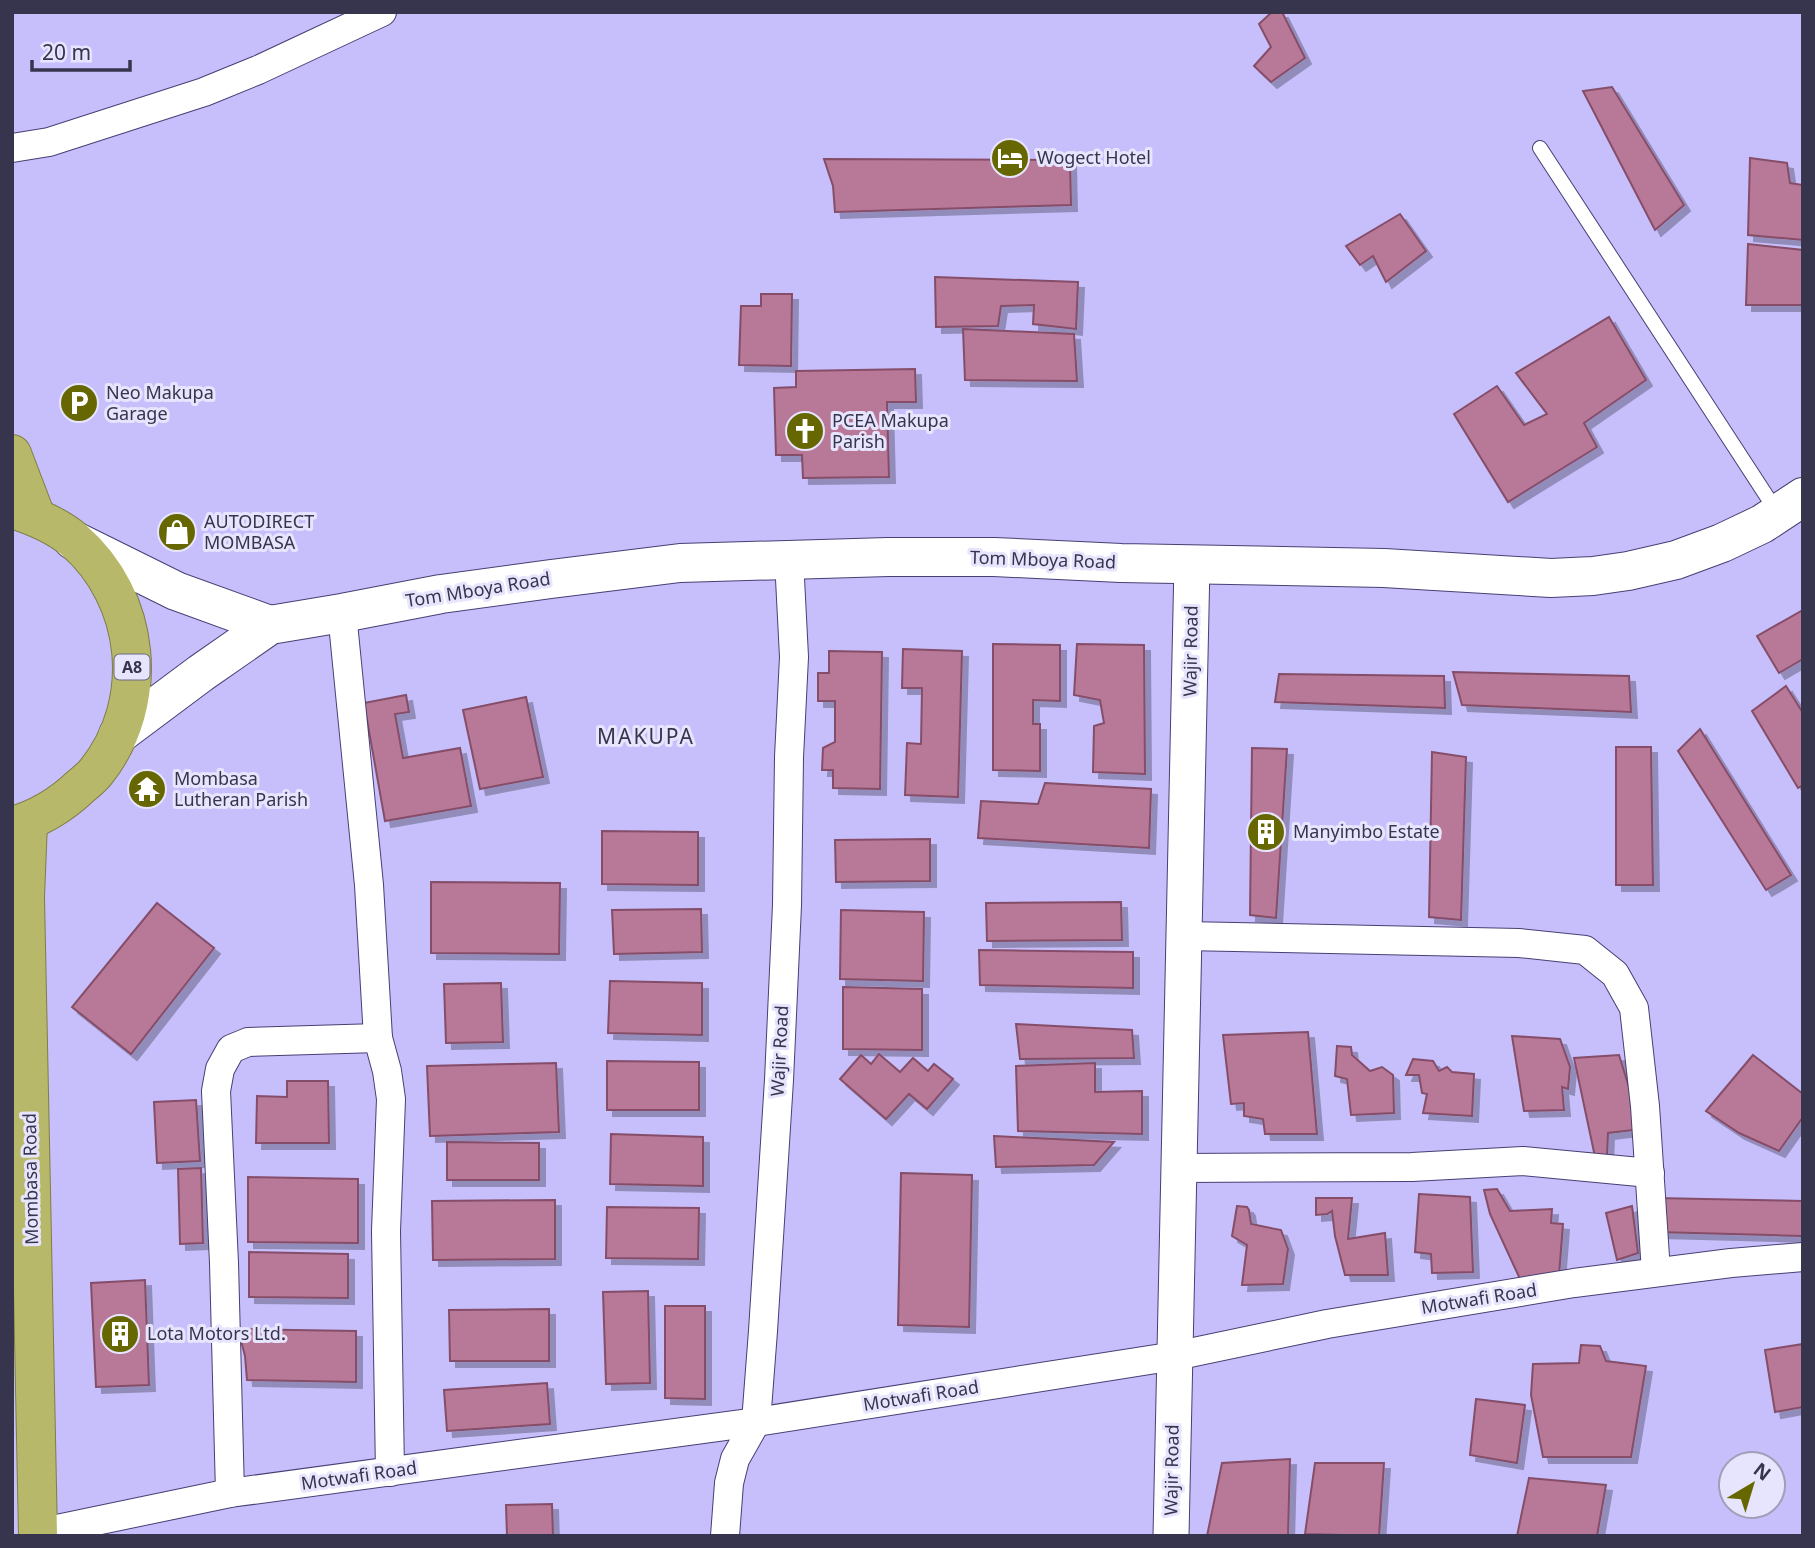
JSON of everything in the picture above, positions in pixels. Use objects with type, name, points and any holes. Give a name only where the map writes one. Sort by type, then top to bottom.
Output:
[{"type":"highway","name":"A8","points":[[12,454],[24,513],[73,540],[102,571],[122,610],[132,652],[131,694],[118,735],[96,772],[65,801],[20,824]]},
{"type":"highway","name":"Mombasa Road","points":[[20,824],[25,911],[38,1534]]},
{"type":"main road","name":"Tom Mboya Road","points":[[270,625],[441,594],[680,563],[994,557],[1192,565],[1384,568],[1551,578],[1593,576],[1676,560],[1762,524],[1790,505]]},
{"type":"main road","points":[[73,540],[176,591],[270,625]]},
{"type":"main road","points":[[118,735],[270,625]]},
{"type":"street","points":[[12,148],[49,142],[204,92],[382,12]]},
{"type":"street","name":"Wajir Road","points":[[725,1536],[729,1483],[735,1459],[756,1423],[779,1080],[794,657],[789,559]]},
{"type":"street","name":"Wajir Road","points":[[1171,1536],[1192,565]]},
{"type":"street","points":[[342,613],[368,872],[379,1038],[391,1099],[386,1231],[390,1472]]},
{"type":"street","points":[[1184,936],[1519,943],[1585,950],[1615,974],[1634,1008],[1645,1105],[1656,1272]]},
{"type":"street","points":[[230,1493],[216,1091],[220,1069],[231,1049],[248,1042],[379,1038]]},
{"type":"street","points":[[1179,1168],[1412,1167],[1523,1161],[1650,1174]]},
{"type":"street","name":"Motwafi Road","points":[[38,1534],[230,1493],[756,1423],[1175,1356],[1327,1324],[1574,1283],[1731,1263],[1803,1257]]},
{"type":"lane","points":[[1540,148],[1790,505]]},
{"type":"building","points":[[1272,12],[1282,12],[1305,58],[1271,82],[1254,66],[1271,47],[1259,24]]},
{"type":"building","points":[[1612,87],[1684,205],[1655,230],[1583,91]]},
{"type":"building","points":[[1750,158],[1787,163],[1790,183],[1803,185],[1803,240],[1748,235]]},
{"type":"building","points":[[824,159],[1070,160],[1071,205],[835,212],[833,186]]},
{"type":"building","points":[[1400,214],[1426,251],[1386,282],[1373,256],[1360,265],[1346,246]]},
{"type":"building","points":[[1748,244],[1803,250],[1803,305],[1746,305]]},
{"type":"building","points":[[935,277],[1078,282],[1076,329],[1033,324],[1034,305],[1001,306],[998,326],[936,327]]},
{"type":"building","points":[[761,294],[792,294],[791,366],[739,365],[741,306],[761,306]]},
{"type":"building","points":[[1609,317],[1646,380],[1584,423],[1597,447],[1508,502],[1454,414],[1497,386],[1524,425],[1547,414],[1516,373]]},
{"type":"building","points":[[963,329],[1074,334],[1077,381],[965,380]]},
{"type":"building","points":[[915,369],[916,402],[887,402],[889,477],[803,478],[802,455],[776,455],[774,388],[796,387],[796,371]]},
{"type":"building","points":[[1803,610],[1803,659],[1779,673],[1757,636]]},
{"type":"building","points":[[993,644],[1060,645],[1060,701],[1033,700],[1033,724],[1040,724],[1040,771],[993,770]]},
{"type":"building","points":[[1077,644],[1144,645],[1145,774],[1093,772],[1094,726],[1104,723],[1100,700],[1074,695]]},
{"type":"building","points":[[903,649],[962,651],[958,797],[905,795],[907,743],[921,744],[922,688],[902,688]]},
{"type":"building","points":[[829,651],[882,652],[880,789],[833,788],[833,770],[822,770],[823,748],[835,742],[835,701],[818,701],[818,673],[829,673]]},
{"type":"building","points":[[1453,672],[1629,676],[1631,712],[1462,705]]},
{"type":"building","points":[[1279,674],[1444,676],[1445,708],[1275,702]]},
{"type":"building","points":[[1786,686],[1803,713],[1803,785],[1798,788],[1752,711]]},
{"type":"building","points":[[406,695],[409,712],[395,714],[403,758],[460,748],[471,806],[385,821],[364,703]]},
{"type":"building","points":[[526,697],[543,777],[480,789],[463,710]]},
{"type":"building","points":[[1700,729],[1791,875],[1766,890],[1678,751]]},
{"type":"building","points":[[1616,747],[1651,747],[1653,885],[1616,885]]},
{"type":"building","name":"Manyimbo Estate","points":[[1252,748],[1287,749],[1276,918],[1250,915]]},
{"type":"building","points":[[1432,752],[1466,757],[1461,920],[1429,917]]},
{"type":"building","points":[[1045,783],[1151,789],[1149,848],[978,838],[981,801],[1038,804]]},
{"type":"building","points":[[602,831],[698,832],[698,885],[602,884]]},
{"type":"building","points":[[930,839],[930,881],[836,882],[835,840]]},
{"type":"building","points":[[431,882],[560,883],[559,954],[431,953]]},
{"type":"building","points":[[1121,902],[1122,940],[987,941],[986,903]]},
{"type":"building","points":[[157,903],[214,948],[131,1054],[72,1007]]},
{"type":"building","points":[[701,909],[702,952],[614,954],[612,910]]},
{"type":"building","points":[[841,910],[924,912],[923,981],[840,979]]},
{"type":"building","points":[[979,950],[1133,952],[1133,988],[980,985]]},
{"type":"building","points":[[610,981],[702,983],[702,1035],[608,1033]]},
{"type":"building","points":[[501,983],[503,1042],[446,1043],[444,984]]},
{"type":"building","points":[[843,987],[922,989],[922,1050],[843,1049]]},
{"type":"building","points":[[1016,1024],[1132,1030],[1134,1058],[1020,1059]]},
{"type":"building","points":[[1308,1032],[1317,1134],[1265,1134],[1263,1119],[1244,1116],[1244,1103],[1231,1104],[1223,1035]]},
{"type":"building","points":[[1512,1036],[1560,1039],[1570,1067],[1568,1089],[1562,1087],[1564,1110],[1524,1111]]},
{"type":"building","points":[[1337,1046],[1351,1047],[1352,1055],[1370,1071],[1382,1067],[1393,1075],[1394,1113],[1351,1115],[1347,1079],[1335,1076]]},
{"type":"building","points":[[879,1054],[900,1072],[913,1058],[928,1071],[934,1064],[953,1079],[927,1109],[909,1094],[886,1119],[840,1079],[861,1055],[871,1064]]},
{"type":"building","points":[[1619,1055],[1642,1129],[1608,1133],[1607,1156],[1595,1157],[1574,1058]]},
{"type":"building","points":[[1753,1055],[1803,1094],[1803,1117],[1779,1151],[1739,1133],[1706,1111]]},
{"type":"building","points":[[1413,1059],[1433,1061],[1439,1071],[1447,1067],[1452,1072],[1474,1074],[1472,1116],[1423,1113],[1427,1094],[1422,1093],[1419,1075],[1406,1075]]},
{"type":"building","points":[[607,1061],[699,1062],[699,1110],[607,1110]]},
{"type":"building","points":[[556,1063],[559,1132],[430,1136],[427,1066]]},
{"type":"building","points":[[1095,1063],[1095,1092],[1142,1091],[1142,1134],[1018,1131],[1016,1066]]},
{"type":"building","points":[[287,1081],[328,1081],[329,1143],[256,1143],[257,1096],[287,1097]]},
{"type":"building","points":[[196,1100],[200,1161],[157,1163],[154,1102]]},
{"type":"building","points":[[611,1134],[703,1137],[703,1186],[610,1184]]},
{"type":"building","points":[[994,1136],[1114,1142],[1094,1165],[996,1167]]},
{"type":"building","points":[[447,1142],[539,1143],[539,1180],[447,1180]]},
{"type":"building","points":[[201,1168],[203,1243],[180,1244],[178,1169]]},
{"type":"building","points":[[901,1173],[972,1175],[969,1327],[898,1325]]},
{"type":"building","points":[[248,1177],[358,1179],[358,1243],[248,1242]]},
{"type":"building","points":[[1497,1189],[1510,1211],[1552,1209],[1551,1223],[1563,1224],[1559,1275],[1520,1279],[1490,1214],[1484,1190]]},
{"type":"building","points":[[1419,1194],[1470,1197],[1473,1272],[1432,1273],[1431,1254],[1415,1252]]},
{"type":"building","points":[[1316,1198],[1352,1198],[1348,1239],[1385,1233],[1388,1275],[1345,1275],[1332,1211],[1316,1215]]},
{"type":"building","points":[[1656,1198],[1803,1201],[1803,1236],[1656,1232]]},
{"type":"building","points":[[555,1200],[555,1259],[433,1260],[432,1201]]},
{"type":"building","points":[[1237,1206],[1247,1207],[1251,1224],[1281,1230],[1288,1249],[1283,1284],[1242,1285],[1247,1245],[1232,1236]]},
{"type":"building","points":[[1632,1206],[1638,1253],[1617,1260],[1606,1213]]},
{"type":"building","points":[[607,1207],[699,1208],[698,1259],[606,1258]]},
{"type":"building","points":[[249,1252],[348,1254],[348,1298],[249,1297]]},
{"type":"building","name":"Lota Motors Ltd.","points":[[145,1280],[149,1385],[96,1387],[91,1283]]},
{"type":"building","points":[[648,1291],[650,1383],[606,1384],[603,1292]]},
{"type":"building","points":[[665,1306],[705,1306],[705,1399],[665,1398]]},
{"type":"building","points":[[549,1309],[549,1361],[450,1361],[449,1310]]},
{"type":"building","points":[[238,1329],[356,1331],[356,1382],[247,1380],[245,1356]]},
{"type":"building","points":[[1803,1344],[1803,1407],[1775,1412],[1765,1350]]},
{"type":"building","points":[[1581,1345],[1600,1346],[1606,1361],[1646,1366],[1631,1457],[1543,1457],[1531,1395],[1533,1364],[1579,1363]]},
{"type":"building","points":[[547,1383],[550,1424],[447,1431],[444,1390]]},
{"type":"building","points":[[1476,1399],[1525,1405],[1517,1463],[1470,1455]]},
{"type":"building","points":[[1290,1459],[1288,1536],[1207,1536],[1222,1463]]},
{"type":"building","points":[[1315,1463],[1384,1463],[1379,1536],[1305,1534]]},
{"type":"building","points":[[1529,1478],[1606,1485],[1597,1536],[1517,1536]]},
{"type":"building","points":[[552,1504],[553,1536],[507,1536],[506,1505]]},
{"type":"place","name":"Wogect Hotel","points":[[1010,158]]},
{"type":"place","name":"Neo Makupa Garage","points":[[79,403]]},
{"type":"place","name":"PCEA Makupa Parish","points":[[805,431]]},
{"type":"place","name":"AUTODIRECT MOMBASA","points":[[177,532]]},
{"type":"place","name":"Mombasa Lutheran Parish","points":[[147,789]]},
{"type":"place","name":"Manyimbo Estate","points":[[1266,832]]},
{"type":"place","name":"Lota Motors Ltd.","points":[[120,1334]]},
{"type":"district","name":"MAKUPA","points":[[646,737]]}]
